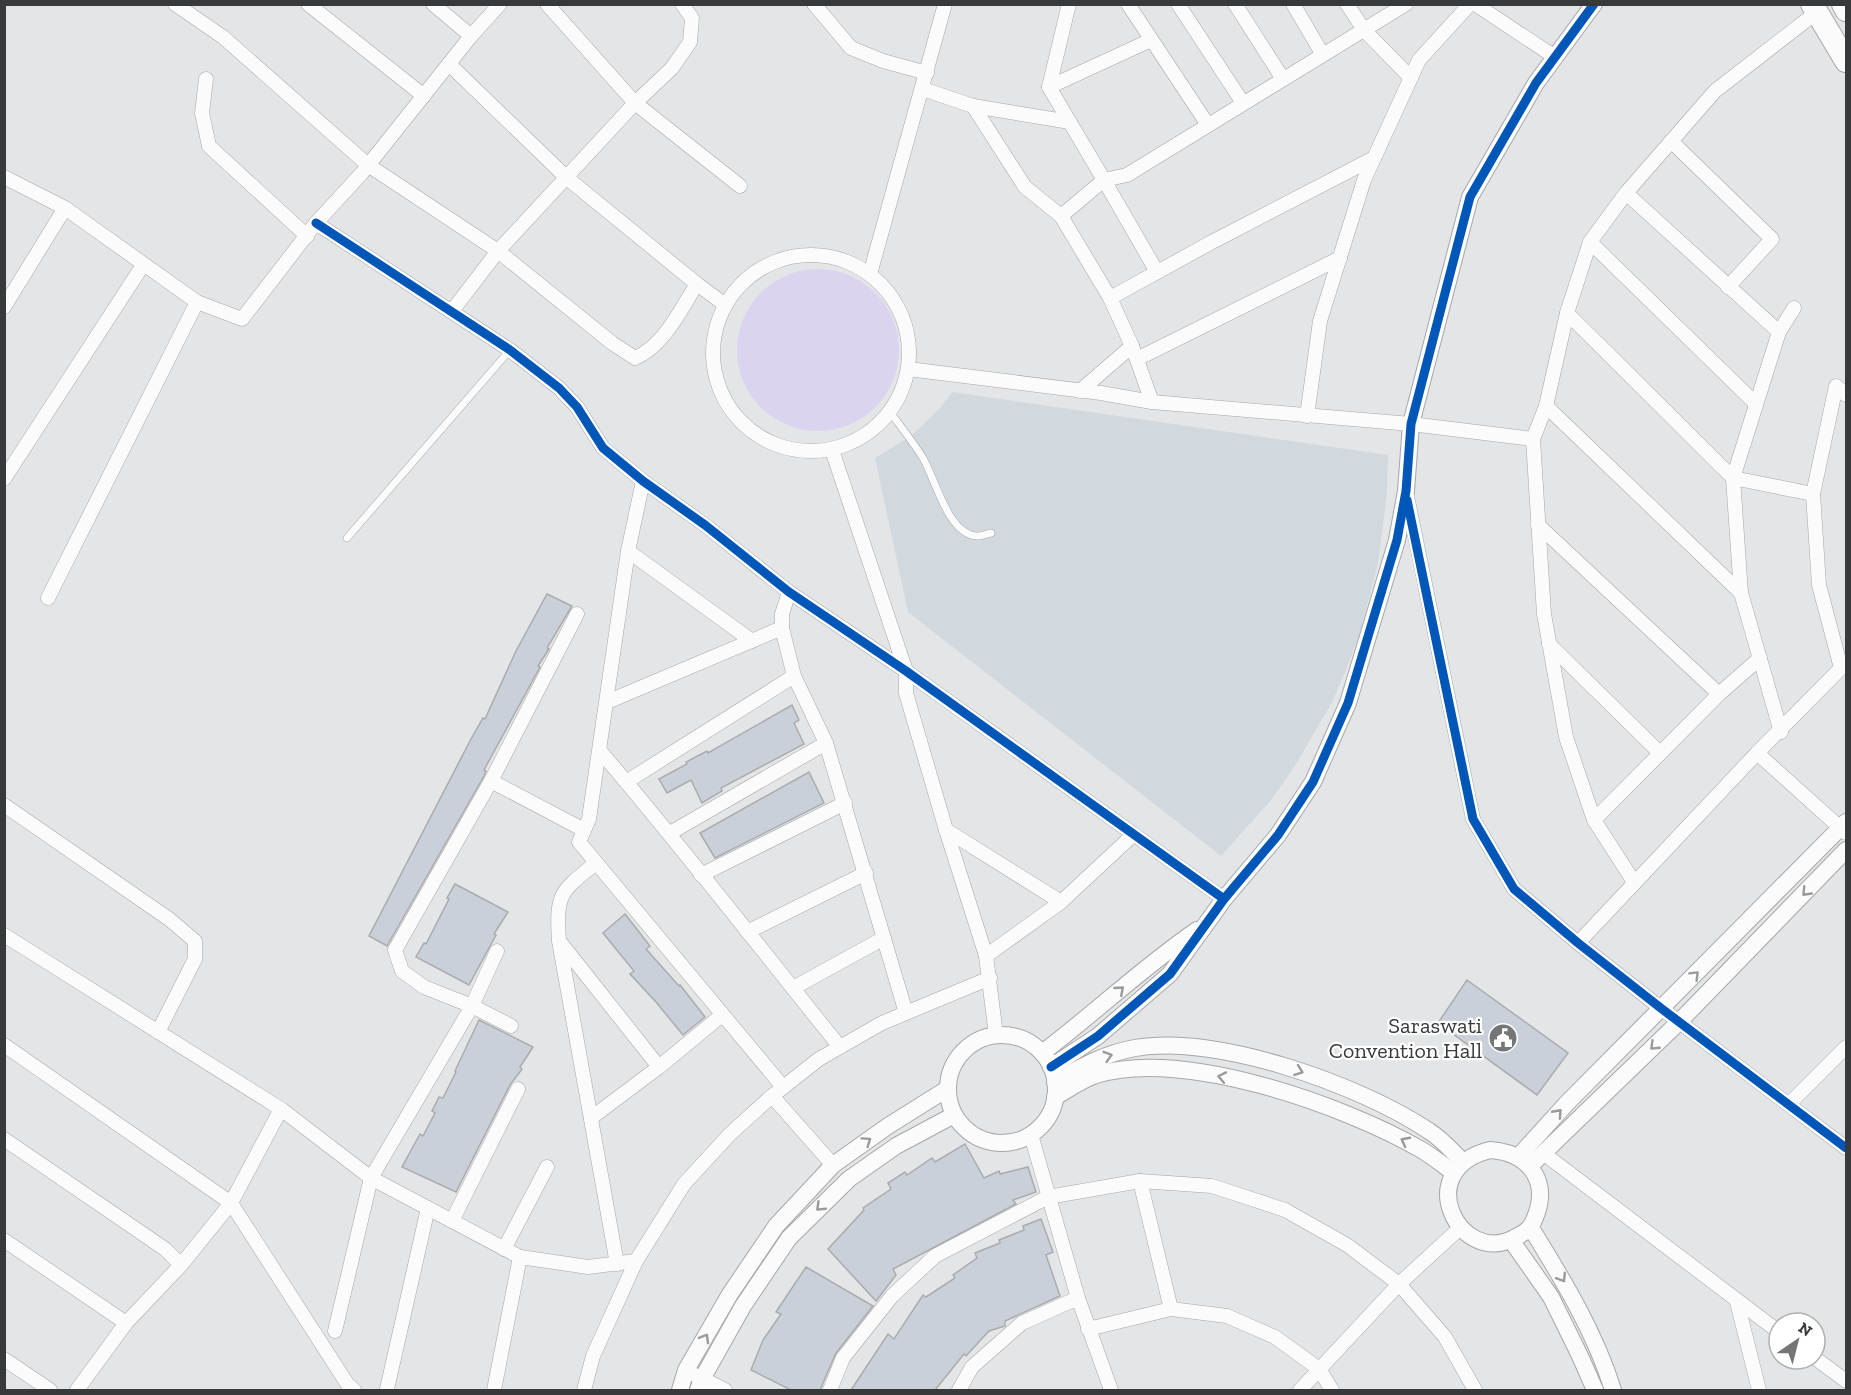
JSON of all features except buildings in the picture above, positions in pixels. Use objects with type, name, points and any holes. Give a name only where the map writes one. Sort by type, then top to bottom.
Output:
[{"type":"highway","points":[[1843,4],[1846,10]]},
{"type":"highway","points":[[1814,8],[1846,61]]},
{"type":"street","points":[[175,4],[223,37],[368,165],[498,251],[612,343],[635,358],[647,353],[661,338],[697,284]]},
{"type":"street","points":[[308,4],[424,96]]},
{"type":"street","points":[[433,4],[471,36]]},
{"type":"street","points":[[4,177],[65,208],[197,302],[242,320],[316,223],[368,165],[471,36],[500,4]]},
{"type":"street","points":[[547,4],[635,103],[740,186]]},
{"type":"street","points":[[452,311],[498,251],[635,103],[672,68],[690,42],[692,18],[682,4]]},
{"type":"street","points":[[814,4],[850,48],[884,61],[927,73]]},
{"type":"street","points":[[870,274],[945,4]]},
{"type":"street","points":[[1069,4],[1049,87],[1157,273]]},
{"type":"street","points":[[1128,4],[1208,125]]},
{"type":"street","points":[[1178,4],[1243,103]]},
{"type":"street","points":[[1235,4],[1283,80]]},
{"type":"street","points":[[1293,4],[1323,55]]},
{"type":"street","points":[[1347,4],[1364,30],[1411,78]]},
{"type":"street","points":[[1307,416],[1320,321],[1364,180],[1419,60],[1470,4]]},
{"type":"street","points":[[1475,4],[1555,57]]},
{"type":"street","points":[[1051,1075],[1170,974],[1224,899],[1278,835],[1314,782],[1347,703],[1397,540],[1406,491],[1411,424],[1470,197],[1536,83],[1594,4]]},
{"type":"street","points":[[1061,216],[1104,180],[1127,175],[1402,6]]},
{"type":"street","points":[[1634,882],[1594,820],[1566,737],[1544,614],[1533,439],[1546,406],[1567,313],[1590,242],[1626,193],[1715,91],[1814,8]]},
{"type":"street","points":[[1049,87],[1151,40]]},
{"type":"street","points":[[449,64],[567,178],[724,304]]},
{"type":"street","points":[[206,79],[202,113],[209,146],[307,236]]},
{"type":"street","points":[[923,89],[973,106],[1070,122]]},
{"type":"street","points":[[973,106],[1025,187],[1061,216],[1110,298],[1134,352],[1152,402]]},
{"type":"street","points":[[1671,141],[1772,239],[1728,287]]},
{"type":"street","points":[[1110,298],[1374,158]]},
{"type":"street","points":[[1626,193],[1779,332]]},
{"type":"street","points":[[4,307],[65,208]]},
{"type":"street","points":[[316,223],[510,350],[559,388],[577,407],[603,448],[643,481],[705,525],[789,592],[906,671],[1224,899]]},
{"type":"street","points":[[1590,242],[1755,403]]},
{"type":"street","points":[[818,254],[845,260],[870,274],[889,293],[903,316],[909,342],[908,369],[902,392],[890,412],[874,429],[854,442],[832,450],[804,452],[776,446],[751,432],[731,412],[718,387],[712,359],[714,330],[724,304],[748,276],[764,266],[790,256],[818,254]]},
{"type":"street","points":[[1080,391],[1134,352],[1340,258]]},
{"type":"street","points":[[4,479],[143,265]]},
{"type":"street","points":[[48,598],[197,302]]},
{"type":"street","points":[[1781,732],[1741,593],[1733,477],[1779,332],[1794,308]]},
{"type":"street","points":[[1567,313],[1733,477],[1813,494]]},
{"type":"street","points":[[908,369],[1152,402],[1411,424],[1533,439]]},
{"type":"street","points":[[1578,943],[1844,665],[1819,585],[1813,494],[1836,386],[1846,395]]},
{"type":"street","points":[[1546,406],[1741,593]]},
{"type":"street","points":[[832,450],[906,671],[906,693],[986,956],[996,1035]]},
{"type":"street","points":[[643,481],[628,551],[589,819],[579,842],[722,1015],[833,1165]]},
{"type":"street","points":[[1406,491],[1473,819],[1514,889],[1662,1009],[1846,1148]]},
{"type":"street","points":[[1538,525],[1719,694]]},
{"type":"street","points":[[628,551],[752,641]]},
{"type":"street","points":[[789,592],[782,614],[782,628],[794,676],[826,743],[906,1013]]},
{"type":"street","points":[[511,1026],[472,1006],[424,987],[402,971],[395,950],[490,781],[577,614]]},
{"type":"street","points":[[607,702],[782,628]]},
{"type":"street","points":[[1549,644],[1660,753]]},
{"type":"street","points":[[1594,820],[1719,694],[1760,658]]},
{"type":"street","points":[[626,782],[794,676]]},
{"type":"street","points":[[670,833],[826,743]]},
{"type":"street","points":[[600,751],[670,833],[840,1047]]},
{"type":"street","points":[[1524,1162],[1567,1103],[1845,828],[1758,753]]},
{"type":"street","points":[[490,781],[584,830]]},
{"type":"street","points":[[702,875],[845,803]]},
{"type":"street","points":[[4,805],[169,919],[195,941],[195,958],[158,1032]]},
{"type":"street","points":[[946,830],[1061,902]]},
{"type":"street","points":[[986,956],[1061,902],[1134,834]]},
{"type":"street","points":[[1524,1162],[1543,1153],[1679,1022],[1846,850]]},
{"type":"street","points":[[596,863],[566,887],[557,909],[559,940],[617,1264]]},
{"type":"street","points":[[747,932],[866,873]]},
{"type":"street","points":[[4,935],[280,1109],[371,1178],[504,1249],[520,1257],[588,1267],[636,1261]]},
{"type":"street","points":[[793,988],[884,938]]},
{"type":"street","points":[[559,940],[659,1067]]},
{"type":"street","points":[[334,1331],[371,1178],[472,1006],[497,951]]},
{"type":"street","points":[[584,1390],[593,1356],[636,1261],[684,1184],[730,1134],[777,1092],[819,1059],[882,1023],[990,978]]},
{"type":"street","points":[[591,1118],[659,1067],[722,1015]]},
{"type":"street","points":[[996,1035],[1013,1036],[1029,1042],[1051,1075],[1051,1112],[1031,1135],[1015,1142],[997,1143],[980,1139],[965,1129],[954,1115],[947,1089],[949,1073],[956,1058],[974,1043],[996,1035]]},
{"type":"street","points":[[4,1045],[231,1203],[348,1385],[354,1390]]},
{"type":"street","points":[[1051,1075],[1134,1048],[1175,1045],[1234,1054],[1286,1066],[1395,1110],[1432,1132],[1458,1167]]},
{"type":"street","points":[[1789,1104],[1846,1047]]},
{"type":"street","points":[[1051,1075],[1094,1075],[1139,1067],[1177,1069],[1227,1078],[1279,1090],[1341,1111],[1458,1167]]},
{"type":"street","points":[[452,1221],[518,1089]]},
{"type":"street","points":[[680,1390],[686,1370],[730,1294],[776,1226],[833,1165],[888,1126],[947,1089]]},
{"type":"street","points":[[77,1390],[126,1323],[181,1265],[231,1203],[280,1109]]},
{"type":"street","points":[[700,1385],[743,1306],[789,1238],[849,1179],[896,1146],[954,1115]]},
{"type":"street","points":[[1031,1135],[1078,1298],[1111,1390]]},
{"type":"street","points":[[4,1138],[165,1249],[181,1265]]},
{"type":"street","points":[[1490,1150],[1504,1151],[1524,1162],[1538,1179],[1541,1194],[1539,1209],[1531,1228],[1511,1240],[1498,1242],[1484,1242],[1460,1228],[1452,1215],[1448,1201],[1449,1187],[1458,1167],[1476,1154],[1490,1150]]},
{"type":"street","points":[[1543,1153],[1767,1323]]},
{"type":"street","points":[[504,1249],[547,1167]]},
{"type":"street","points":[[1140,1181],[1171,1309]]},
{"type":"street","points":[[830,1390],[843,1358],[885,1305],[935,1256],[1048,1197],[1140,1181],[1212,1186],[1285,1210],[1347,1245],[1399,1284],[1445,1337],[1475,1390]]},
{"type":"street","points":[[387,1389],[428,1208]]},
{"type":"street","points":[[1299,1390],[1399,1284],[1460,1228]]},
{"type":"street","points":[[1531,1228],[1569,1290],[1606,1368],[1613,1390]]},
{"type":"street","points":[[4,1239],[126,1323]]},
{"type":"street","points":[[1511,1240],[1551,1297],[1595,1390]]},
{"type":"street","points":[[494,1390],[520,1257]]},
{"type":"street","points":[[959,1390],[972,1367],[1022,1323],[1078,1298]]},
{"type":"street","points":[[1737,1302],[1759,1390]]},
{"type":"street","points":[[1088,1329],[1171,1309],[1227,1316],[1275,1337],[1319,1370],[1332,1390]]},
{"type":"street","points":[[4,1359],[50,1390]]},
{"type":"street","points":[[1827,1367],[1846,1381]]},
{"type":"street","points":[[686,1370],[700,1385],[725,1390]]},
{"type":"lane","points":[[347,538],[510,350]]},
{"type":"lane","points":[[890,412],[924,460],[937,492],[962,531],[976,536],[991,533]]},
{"type":"shaded area","points":[[818,269],[849,275],[875,293],[893,319],[899,350],[893,381],[875,407],[849,425],[818,431],[787,425],[761,407],[743,381],[737,350],[743,319],[761,293],[787,275]]},
{"type":"shaded area","points":[[952,392],[1388,455],[1387,492],[1378,564],[1359,635],[1346,670],[1331,704],[1293,769],[1271,800],[1221,856],[908,612],[875,458],[911,436],[940,408]]},
{"type":"cycle path","points":[[1051,1067],[1098,1036],[1170,974],[1224,899],[1278,835],[1313,782],[1348,703],[1397,540],[1406,491],[1411,424],[1470,197],[1536,83],[1594,4]]},
{"type":"cycle path","points":[[316,223],[510,350],[559,388],[577,407],[603,448],[643,481],[705,525],[789,592],[906,671],[1224,899]]},
{"type":"cycle path","points":[[1407,500],[1473,819],[1514,889],[1662,1009],[1846,1148]]},
{"type":"place","name":"Saraswati Convention Hall","points":[[1503,1038]]}]
